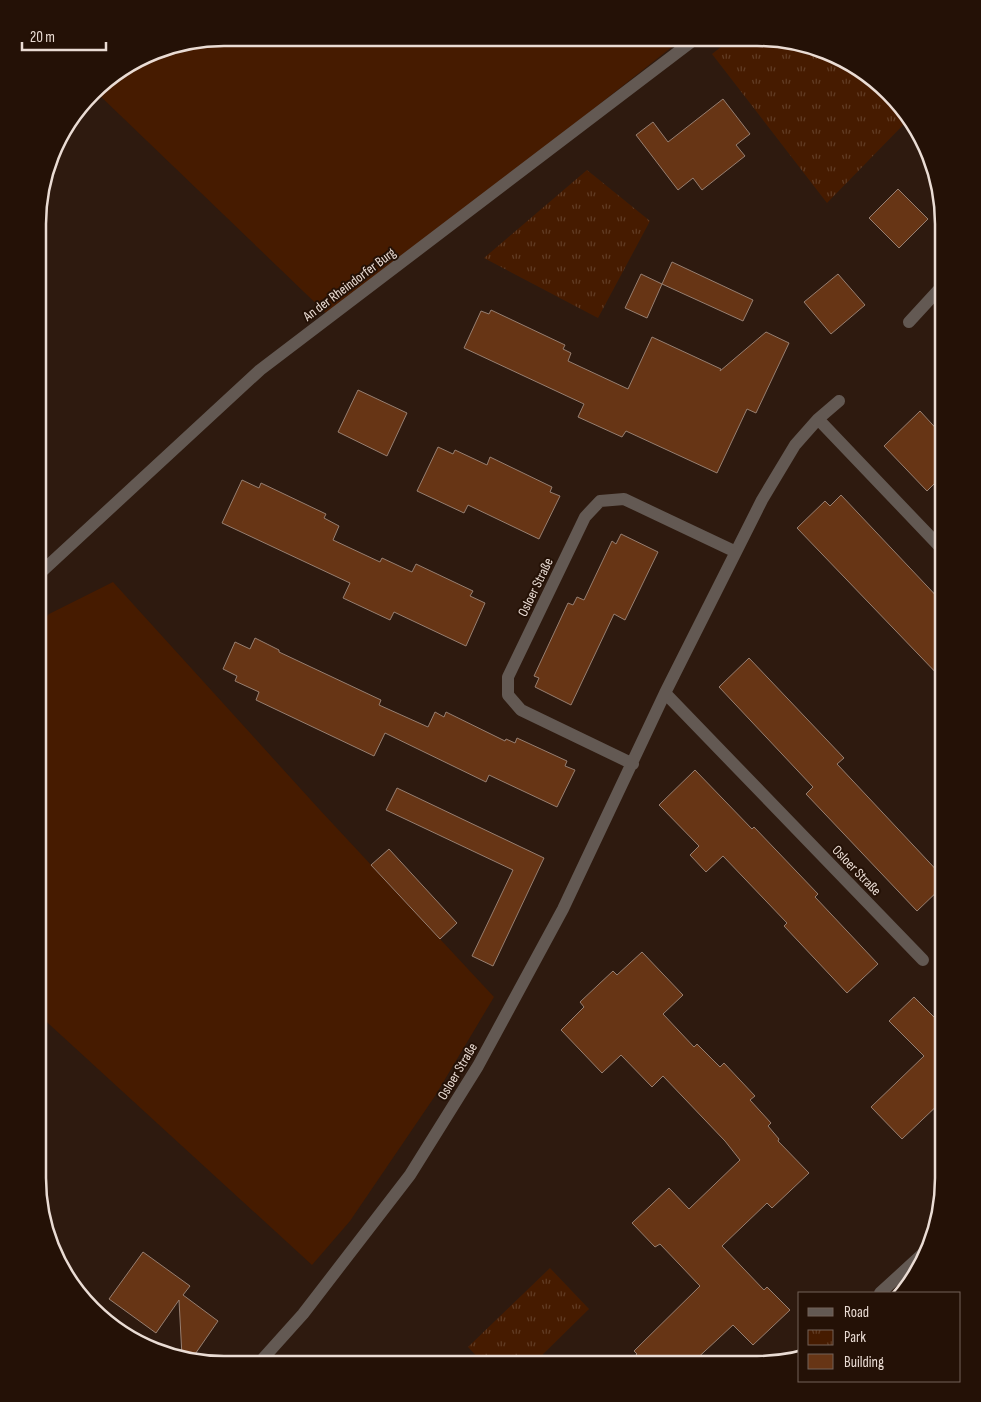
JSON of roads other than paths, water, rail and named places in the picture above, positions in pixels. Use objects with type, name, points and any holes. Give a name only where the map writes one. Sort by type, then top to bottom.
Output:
[{"type":"street","name":"An der Rheindorfer Burg","points":[[46,567],[260,370],[686,46]]},
{"type":"street","points":[[909,322],[935,295]]},
{"type":"street","name":"Osloer Straße","points":[[265,1356],[303,1314],[410,1175],[478,1066],[563,909],[665,693],[762,500],[795,444],[818,418],[839,401]]},
{"type":"street","points":[[818,418],[935,542]]},
{"type":"street","name":"Osloer Straße","points":[[633,764],[521,710],[508,695],[508,677],[585,517],[600,501],[624,499],[736,552]]},
{"type":"street","name":"Osloer Straße","points":[[665,693],[924,960]]},
{"type":"street","points":[[881,1292],[913,1263]]}]
